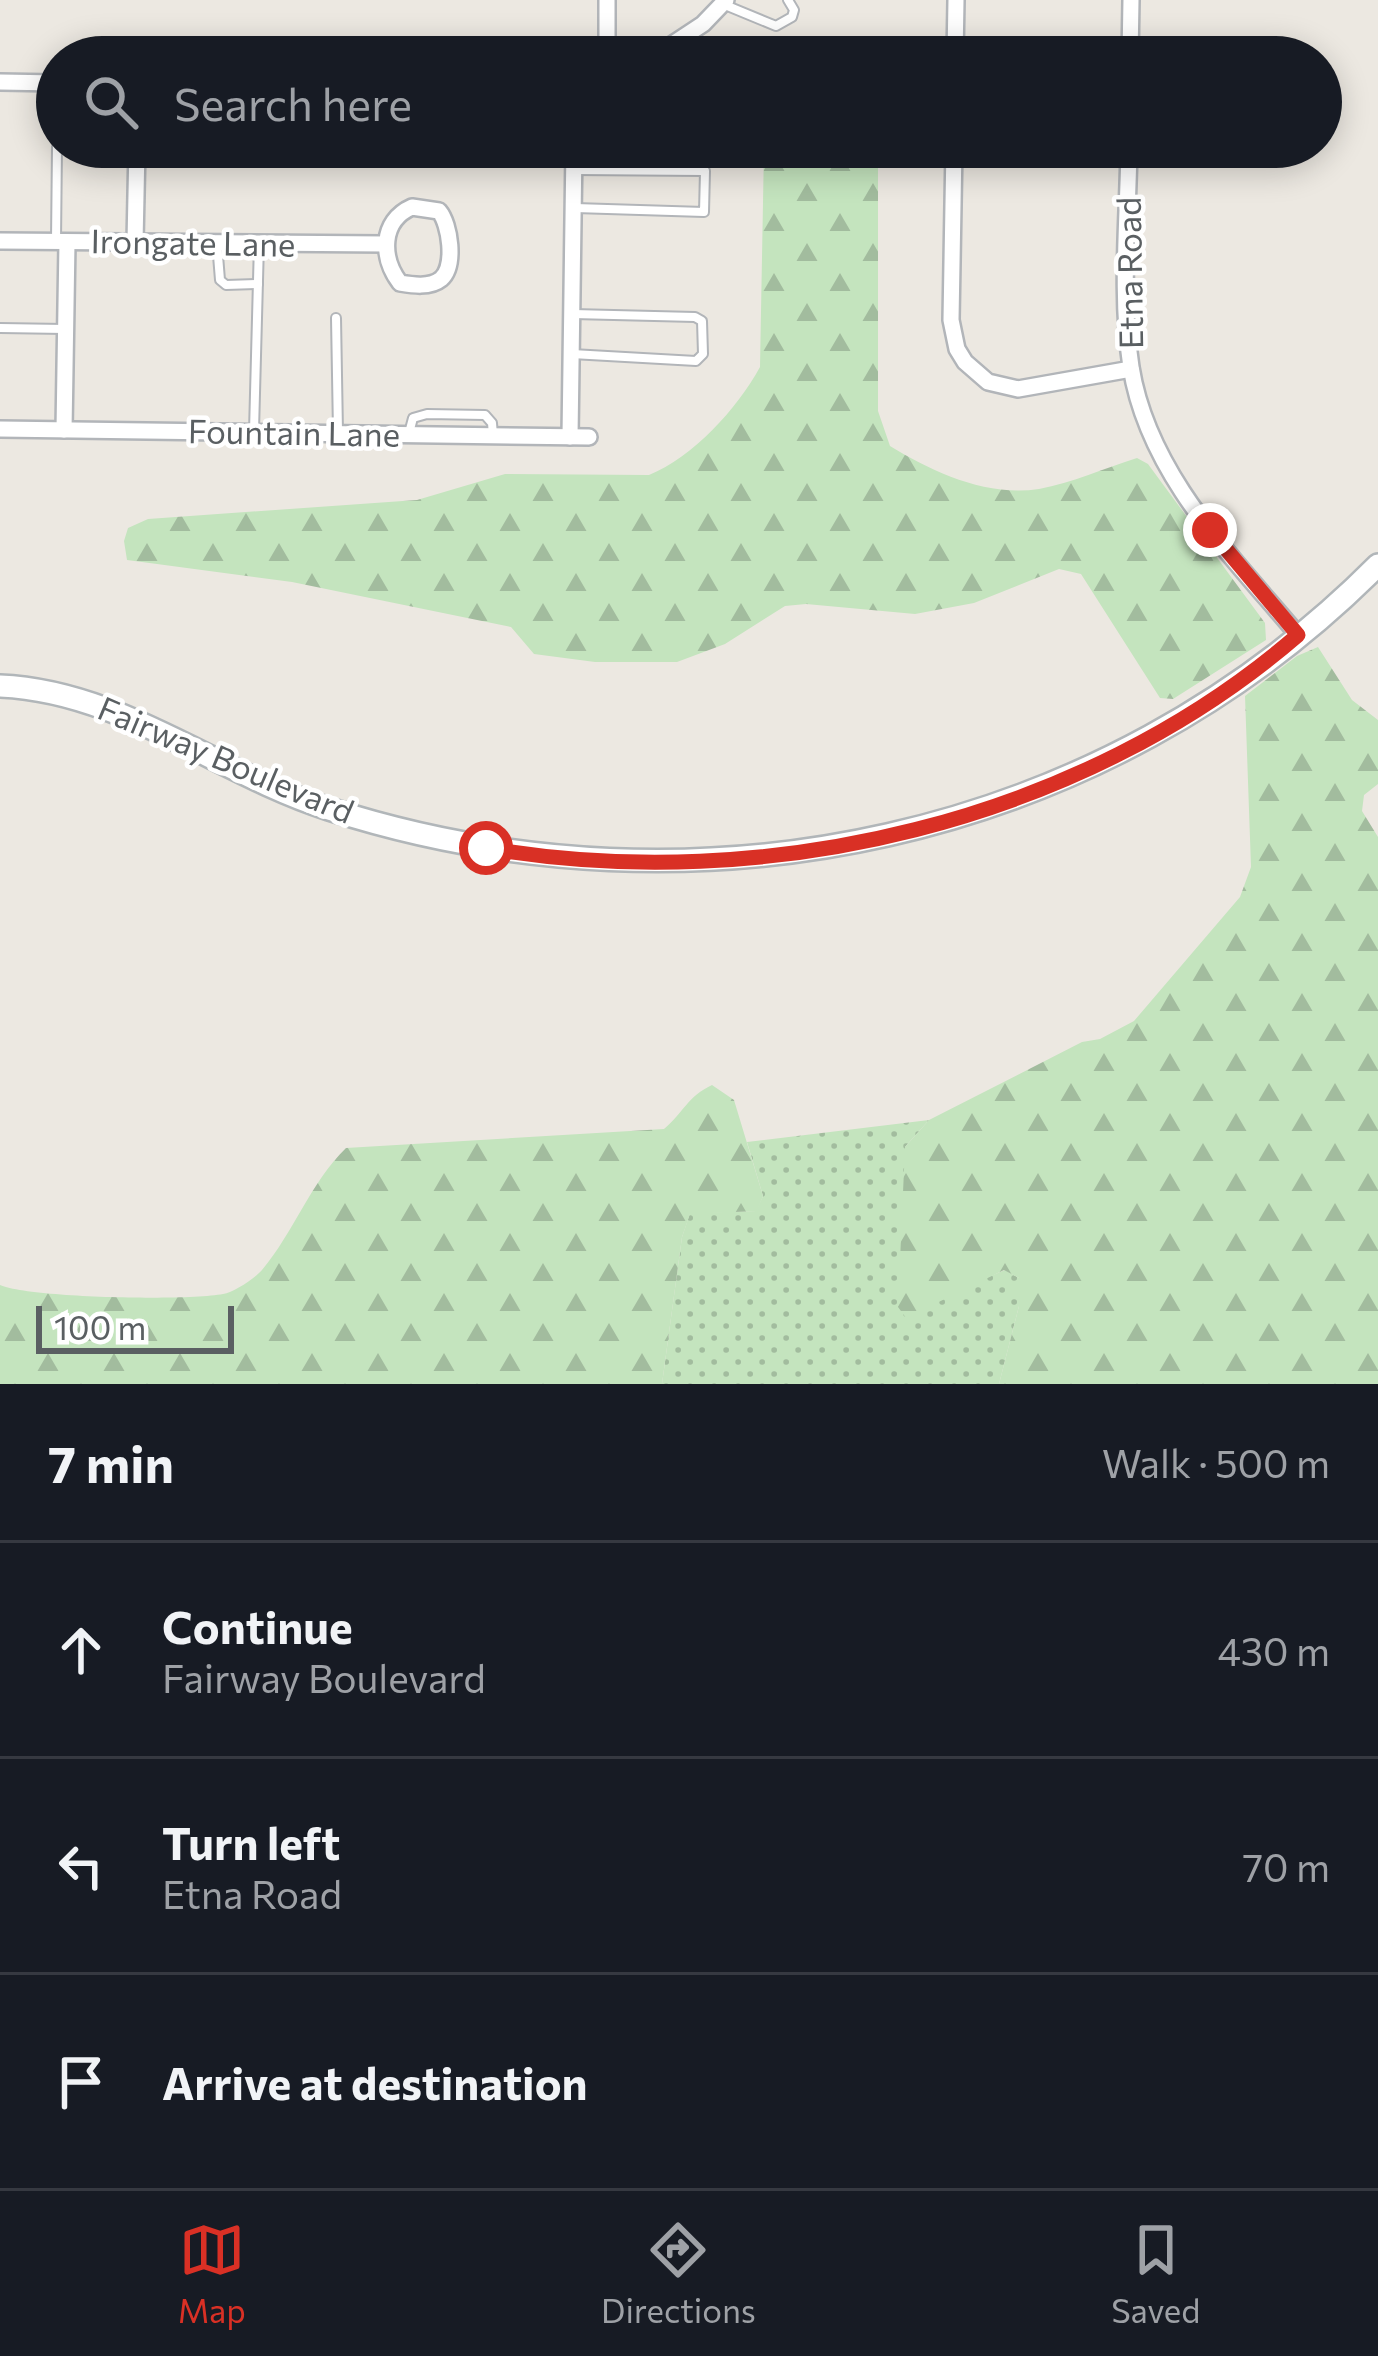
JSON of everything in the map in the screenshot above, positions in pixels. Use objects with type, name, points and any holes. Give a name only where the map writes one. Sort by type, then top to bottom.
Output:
[{"type":"street","points":[[607,0],[607,36]]},
{"type":"street","points":[[955,36],[956,0]]},
{"type":"street","points":[[1130,36],[1131,0]]},
{"type":"street","points":[[685,36],[724,2]]},
{"type":"street","points":[[0,82],[36,83]]},
{"type":"street","points":[[135,242],[137,168]]},
{"type":"street","points":[[954,168],[951,320],[965,362],[988,382],[1018,389],[1131,369]]},
{"type":"street","name":"Etna Road","points":[[1129,168],[1131,369],[1142,409],[1174,481],[1298,635]]},
{"type":"street","points":[[571,437],[574,170]]},
{"type":"street","points":[[412,207],[439,211],[447,221],[446,271],[440,280],[427,285],[400,283],[392,272],[386,244],[398,213],[412,207]]},
{"type":"street","name":"Irongate Lane","points":[[0,241],[386,244]]},
{"type":"street","points":[[62,241],[64,430]]},
{"type":"street","name":"Fountain Lane","points":[[0,429],[589,437]]},
{"type":"street","name":"Fairway Boulevard","points":[[0,686],[49,692],[110,710],[286,793],[399,828],[530,854],[608,862],[686,862],[855,842],[952,819],[1094,766],[1192,712],[1298,635],[1378,565]]},
{"type":"lane","points":[[724,2],[783,26],[794,10],[788,0]]},
{"type":"lane","points":[[58,168],[62,241]]},
{"type":"lane","points":[[574,170],[705,171],[704,212],[574,208]]},
{"type":"lane","points":[[217,243],[220,280],[226,285],[258,284]]},
{"type":"lane","points":[[254,433],[259,243]]},
{"type":"lane","points":[[572,314],[695,316],[702,321],[703,354],[696,361],[572,354]]},
{"type":"lane","points":[[336,318],[338,434]]},
{"type":"lane","points":[[0,328],[66,329]]},
{"type":"green space","points":[[764,168],[878,168],[878,411],[890,446],[961,480],[1019,491],[1064,483],[1137,458],[1148,464],[1265,623],[1266,640],[1173,699],[1160,698],[1081,574],[1059,569],[974,603],[915,614],[785,606],[725,644],[677,662],[595,662],[534,654],[511,627],[292,582],[127,560],[128,528],[148,519],[417,500],[505,474],[649,475],[697,444],[726,415],[760,367]]},
{"type":"green space","points":[[1318,647],[1352,700],[1378,720],[1378,784],[1364,795],[1362,811],[1378,837],[1378,1384],[999,1384],[1019,1306],[1019,1278],[1004,1270],[906,1318],[898,1307],[905,1147],[929,1120],[1082,1042],[1100,1039],[1134,1021],[1240,897],[1251,867],[1245,696],[1297,656]]},
{"type":"green space","points":[[712,1085],[734,1100],[763,1196],[757,1211],[690,1214],[682,1237],[662,1384],[0,1384],[0,1285],[109,1297],[228,1293],[262,1270],[322,1176],[346,1148],[664,1129]]},
{"type":"green space","points":[[929,1120],[905,1147],[964,1287],[1005,1270],[1019,1278],[1019,1306],[999,1384],[662,1384],[682,1237],[690,1213],[756,1211],[763,1196],[747,1142]]},
{"type":"route","points":[[486,848],[647,863],[803,851],[961,816],[1094,766],[1216,697],[1298,635],[1210,530]]}]
